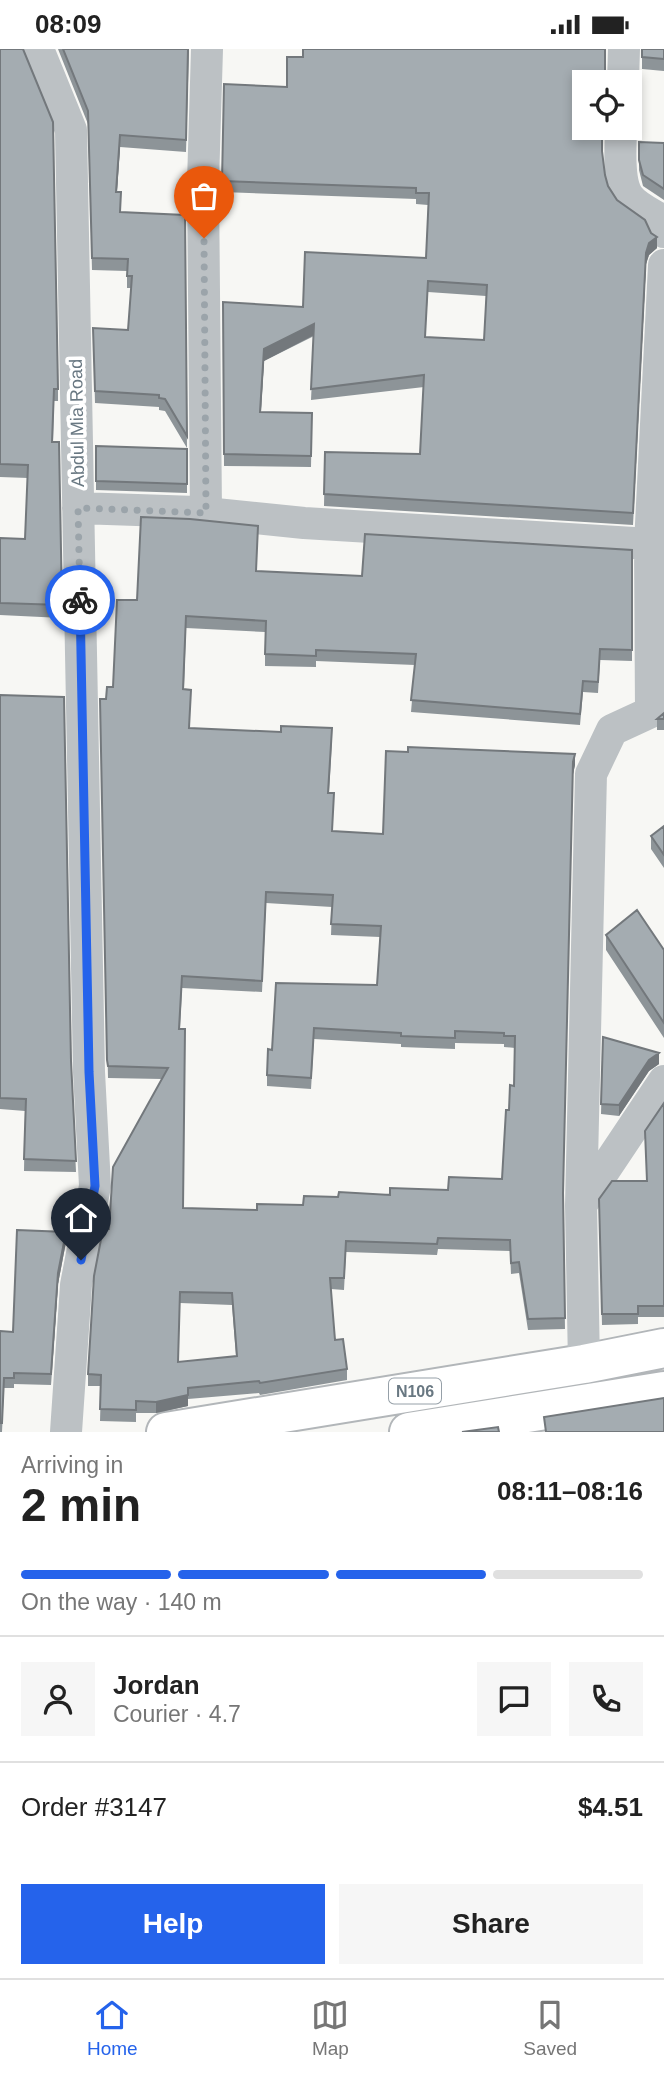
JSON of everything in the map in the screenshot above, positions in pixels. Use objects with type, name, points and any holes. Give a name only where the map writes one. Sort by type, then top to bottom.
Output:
[{"type":"highway","name":"N106","points":[[166,1432],[584,1364],[664,1348]]},
{"type":"highway","name":"N106","points":[[409,1432],[664,1391]]},
{"type":"street","name":"Abdul Mia Road","points":[[38,49],[71,130],[89,1059],[95,1186],[76,1285],[66,1432]]},
{"type":"street","points":[[206,513],[203,183],[207,49]]},
{"type":"street","points":[[623,70],[624,49]]},
{"type":"street","points":[[621,140],[620,163],[627,195],[660,219],[664,232]]},
{"type":"street","points":[[584,1364],[581,1205],[591,774],[612,730],[651,712],[650,544],[664,265]]},
{"type":"street","points":[[78,508],[206,513],[304,523],[650,544]]},
{"type":"street","points":[[581,1205],[664,1080]]},
{"type":"building","points":[[0,49],[23,49],[53,122],[58,389],[54,389],[52,442],[59,442],[62,605],[0,603],[0,538],[25,539],[28,465],[0,464]]},
{"type":"building","points":[[63,49],[188,49],[186,140],[120,135],[116,192],[121,192],[120,212],[185,215],[187,436],[165,399],[159,398],[159,395],[95,391],[93,328],[128,330],[132,276],[127,276],[128,259],[92,258],[88,111]]},
{"type":"building","points":[[303,49],[605,49],[605,70],[572,70],[572,140],[602,140],[608,186],[617,200],[645,220],[651,233],[657,237],[649,243],[646,253],[633,513],[324,494],[325,452],[420,454],[424,375],[311,389],[314,324],[264,349],[260,412],[312,413],[311,456],[224,454],[223,302],[303,307],[305,252],[426,258],[429,193],[416,193],[416,188],[222,181],[224,84],[287,87],[287,57],[303,57]],"holes":[[[428,281],[487,285],[484,340],[425,337]]]},
{"type":"building","points":[[642,49],[664,49],[664,59],[642,57]]},
{"type":"building","points":[[639,142],[664,143],[664,189],[643,175],[639,160]]},
{"type":"building","points":[[96,446],[187,449],[187,484],[96,481]]},
{"type":"building","points":[[141,517],[258,526],[256,571],[362,576],[365,534],[632,550],[632,650],[600,649],[598,682],[583,681],[580,714],[411,700],[416,654],[316,650],[316,656],[265,654],[266,621],[186,616],[183,689],[191,690],[189,728],[281,732],[281,726],[332,728],[328,793],[334,793],[332,831],[383,834],[386,751],[408,752],[408,747],[575,754],[563,1193],[565,1318],[528,1319],[519,1262],[511,1263],[510,1240],[438,1238],[437,1244],[346,1241],[344,1278],[330,1278],[335,1340],[343,1339],[347,1369],[260,1383],[188,1388],[188,1395],[156,1402],[136,1401],[136,1410],[100,1409],[101,1375],[88,1374],[94,1276],[103,1229],[109,1229],[113,1167],[168,1068],[108,1066],[107,1060],[100,699],[106,699],[107,687],[113,687],[117,600],[137,600]],"holes":[[[266,892],[333,895],[331,924],[381,926],[377,985],[276,983],[272,1050],[268,1049],[267,1075],[311,1078],[314,1028],[401,1033],[401,1036],[455,1038],[455,1031],[515,1036],[514,1086],[510,1085],[509,1110],[506,1110],[502,1179],[449,1177],[448,1190],[390,1188],[390,1195],[339,1192],[338,1197],[304,1196],[303,1205],[257,1204],[257,1210],[183,1208],[185,1029],[179,1029],[182,976],[262,981]],[[180,1292],[232,1293],[237,1356],[178,1362]]]},
{"type":"building","points":[[0,695],[64,697],[71,1061],[76,1161],[24,1159],[26,1099],[0,1098]]},
{"type":"building","points":[[664,826],[664,855],[651,836]]},
{"type":"building","points":[[637,910],[664,950],[664,1023],[606,935]]},
{"type":"building","points":[[603,1037],[659,1053],[649,1060],[619,1105],[601,1104]]},
{"type":"building","points":[[664,1103],[664,1306],[638,1306],[638,1314],[602,1314],[599,1199],[612,1181],[647,1181],[645,1131]]},
{"type":"building","points":[[17,1230],[66,1232],[58,1273],[51,1374],[14,1373],[14,1378],[4,1378],[0,1423],[0,1331],[13,1332]]},
{"type":"building","points":[[664,1398],[664,1432],[546,1432],[544,1417]]},
{"type":"building","points":[[498,1427],[499,1432],[462,1432]]},
{"type":"way so far","points":[[80,600],[78,508],[206,513],[204,238]]},
{"type":"route","points":[[80,600],[89,1072],[95,1186],[81,1260]]}]
